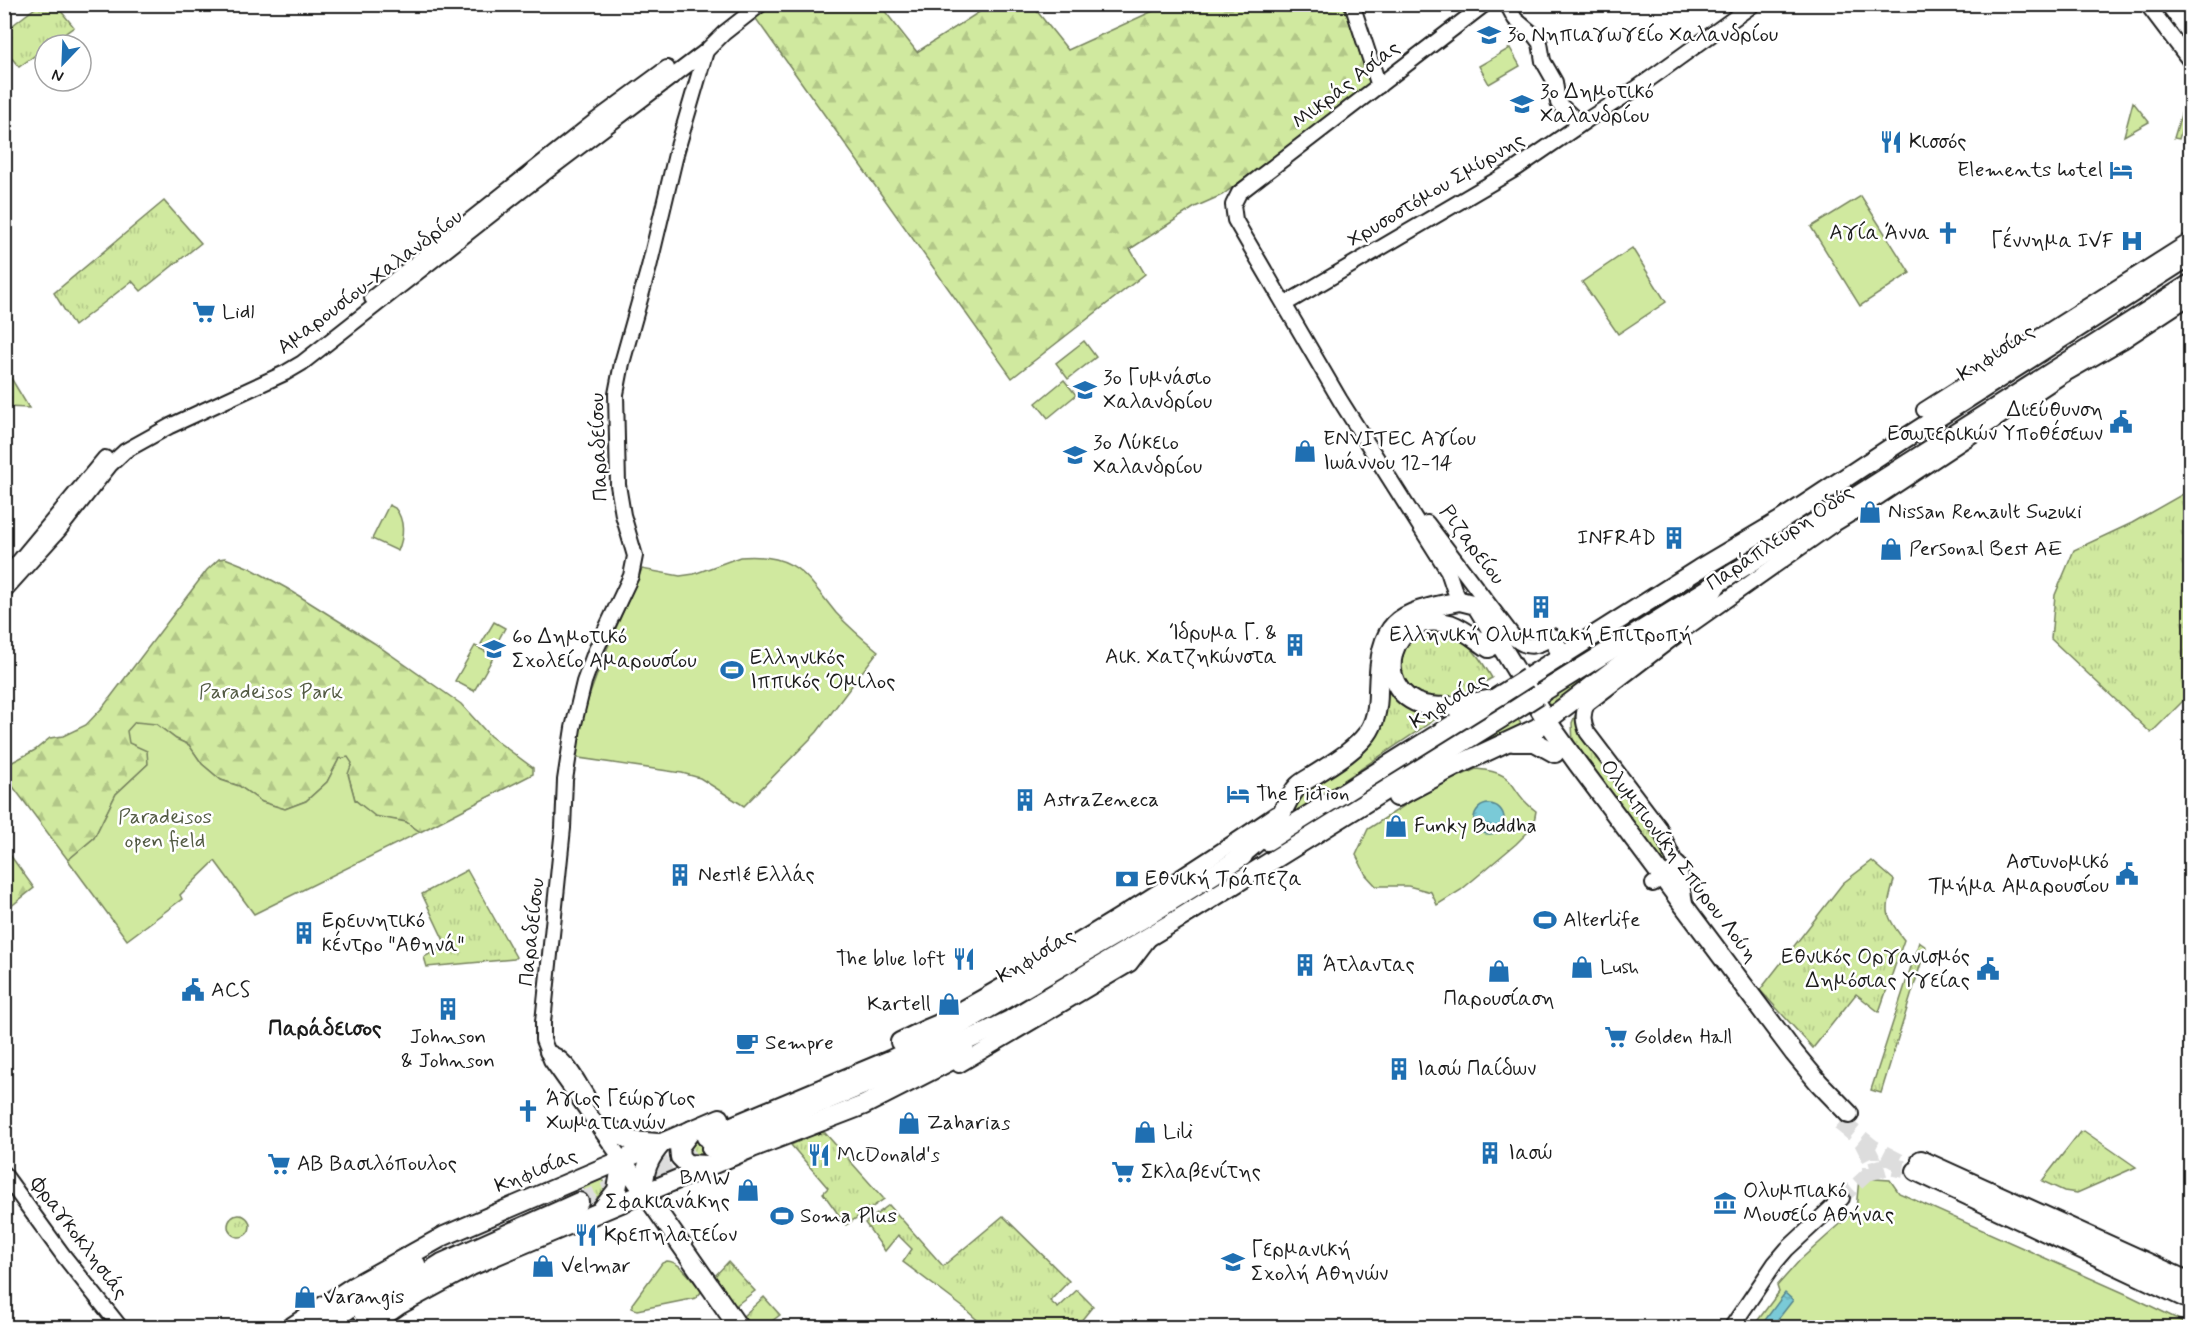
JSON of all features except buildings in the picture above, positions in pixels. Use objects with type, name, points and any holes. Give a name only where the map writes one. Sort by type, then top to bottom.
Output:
[{"type":"main road","name":"Κηφισίας","points":[[706,1145],[944,1052],[1010,1020],[1151,936],[1350,813],[1516,694],[1563,656],[1699,569],[1780,521],[2190,256]]},
{"type":"main road","name":"Κηφισίας","points":[[706,1145],[945,1034],[1017,994],[1233,862],[1516,694],[1718,582],[2120,336],[2190,284]]},
{"type":"main road","points":[[2106,293],[2129,295]]},
{"type":"main road","points":[[1988,369],[2013,369]]},
{"type":"main road","points":[[1904,439],[1924,410]]},
{"type":"main road","points":[[1780,521],[1790,499]]},
{"type":"main road","points":[[1846,503],[1872,501]]},
{"type":"main road","points":[[1350,813],[1395,798],[1542,725],[1678,622],[1703,607],[1718,582]]},
{"type":"main road","name":"Κηφισίας","points":[[1286,808],[1297,787],[1350,751],[1371,728],[1378,700],[1380,655],[1390,629],[1404,616],[1415,611],[1468,603]]},
{"type":"main road","name":"Ριζαρείου","points":[[1468,603],[1489,648],[1516,694]]},
{"type":"main road","name":"Ριζαρείου","points":[[1468,603],[1516,694]]},
{"type":"main road","points":[[1489,648],[1457,627],[1447,623],[1426,622],[1415,625],[1402,635],[1393,650],[1392,668],[1399,688],[1424,705],[1445,706],[1516,694]]},
{"type":"main road","points":[[1552,638],[1563,656]]},
{"type":"main road","name":"Ολυμπιονίκη Σπύρου Λούη","points":[[1516,694],[1665,876],[1684,905],[1844,1118],[1810,1091],[1785,1061],[1665,876]]},
{"type":"main road","points":[[1508,742],[1535,742],[1560,750],[1566,720],[1579,697]]},
{"type":"main road","points":[[1233,862],[1267,833],[1286,808]]},
{"type":"main road","points":[[1151,897],[1180,896]]},
{"type":"main road","points":[[927,1029],[1017,994]]},
{"type":"main road","points":[[864,1105],[963,1055],[985,1042],[1010,1020]]},
{"type":"main road","name":"Κηφισίας","points":[[369,1324],[471,1266],[644,1193],[706,1145],[927,1029]]},
{"type":"main road","name":"Κηφισίας","points":[[290,1328],[354,1286],[444,1236],[662,1143],[706,1145],[864,1105]]},
{"type":"main road","points":[[610,1129],[632,1141],[662,1143]]},
{"type":"main road","points":[[644,1193],[644,1172],[648,1162],[662,1143]]},
{"type":"main road","points":[[622,1160],[739,1328]]},
{"type":"main road","points":[[599,1212],[617,1190],[622,1160]]},
{"type":"main road","points":[[2190,1282],[1918,1166],[2190,1300]]},
{"type":"main road","name":"Κηφισίας","points":[[322,1328],[381,1286],[456,1242],[577,1196],[442,1263],[342,1328]]},
{"type":"main road","points":[[306,1328],[381,1286]]},
{"type":"street","points":[[676,67],[706,51],[724,33],[761,4]]},
{"type":"street","points":[[1352,4],[1379,86]]},
{"type":"street","name":"Μικράς Ασίας","points":[[1234,200],[1239,192],[1485,4]]},
{"type":"street","points":[[1507,4],[1515,20],[1534,35],[1540,43],[1543,61],[1555,82],[1558,103],[1572,116],[1578,126]]},
{"type":"street","name":"Χρυσοστόμου Σμύρνης","points":[[1285,304],[1517,168],[1637,88],[1754,4]]},
{"type":"street","points":[[2147,4],[2190,61]]},
{"type":"street","points":[[676,67],[707,39],[724,33]]},
{"type":"street","name":"Παραδείσου","points":[[622,1160],[553,1063],[543,1040],[543,1022],[561,851],[565,780],[573,728],[589,667],[635,564],[635,551],[621,501],[617,470],[615,420],[618,378],[644,289],[667,189],[706,51]]},
{"type":"street","points":[[676,67],[690,75],[696,86]]},
{"type":"street","name":"Αμαρουσίου-Χαλανδρίου","points":[[4,578],[102,461],[124,441],[292,360],[586,128],[676,67]]},
{"type":"street","name":"Αμαρουσίου-Χαλανδρίου","points":[[4,591],[59,530],[110,465],[125,451],[170,426],[302,363],[676,67]]},
{"type":"street","name":"Ριζαρείου","points":[[1234,200],[1235,220],[1368,444],[1448,571],[1462,584],[1468,603]]},
{"type":"street","points":[[1924,410],[2190,241]]},
{"type":"street","name":"Παράπλευρη Οδός","points":[[1665,876],[1659,827],[1587,732],[1583,718],[1585,709],[1594,697],[1786,556],[2120,336],[2190,297]]},
{"type":"street","name":"Ριζαρείου","points":[[1368,444],[1515,639],[1527,646],[1535,647],[1552,638]]},
{"type":"street","name":"Κηφισίας","points":[[927,1029],[1151,897],[1286,808]]},
{"type":"street","name":"Κηφισίας","points":[[864,1105],[890,1099],[913,1089],[988,1049],[1130,964],[1151,936]]},
{"type":"street","points":[[547,1052],[563,1061],[623,1147],[622,1160]]},
{"type":"street","name":"Φραγκοκλησιάς","points":[[4,1174],[63,1255],[121,1328]]},
{"type":"street","points":[[1731,1328],[1780,1256],[1842,1198]]},
{"type":"green space","points":[[39,5],[56,5],[74,27],[66,33],[33,33],[33,57],[19,67],[5,50],[5,31]]},
{"type":"green space","points":[[769,5],[880,5],[917,52],[990,5],[1032,5],[1068,50],[1166,5],[1344,5],[1371,87],[1222,195],[1195,207],[1130,249],[1145,274],[1012,378],[754,16]]},
{"type":"green space","points":[[1510,48],[1520,66],[1489,84],[1479,66]]},
{"type":"green space","points":[[2190,84],[2190,101],[2179,139],[2174,138]]},
{"type":"green space","points":[[2133,102],[2149,122],[2124,136]]},
{"type":"green space","points":[[1861,196],[1910,273],[1860,306],[1811,227]]},
{"type":"green space","points":[[164,201],[201,243],[141,291],[132,281],[74,326],[54,293]]},
{"type":"green space","points":[[1632,248],[1666,302],[1618,334],[1582,282]]},
{"type":"green space","points":[[1084,341],[1096,357],[1068,379],[1056,363]]},
{"type":"green space","points":[[5,368],[29,408],[5,407]]},
{"type":"green space","points":[[1064,380],[1076,395],[1048,418],[1036,403]]},
{"type":"green space","points":[[2190,490],[2190,694],[2151,733],[2051,639],[2055,595],[2074,550],[2132,523]]},
{"type":"green space","points":[[389,505],[395,508],[402,523],[398,551],[372,539]]},
{"type":"green space","name":"Ελληνικός Ιππικός Όμιλος","points":[[740,557],[775,559],[798,569],[836,613],[878,651],[817,732],[744,806],[700,778],[682,773],[572,757],[593,685],[642,569],[680,576],[694,574]]},
{"type":"green space","name":"Paradeisos Park","points":[[225,558],[250,568],[288,589],[374,643],[461,704],[490,736],[533,768],[533,774],[420,832],[406,822],[375,817],[355,800],[348,774],[339,759],[327,782],[306,801],[285,809],[262,802],[239,786],[221,780],[202,764],[189,745],[176,739],[156,724],[148,751],[148,764],[116,794],[94,838],[68,860],[5,776],[5,766],[35,750],[50,738],[63,736],[86,725],[103,707],[207,570],[219,559]]},
{"type":"green space","points":[[494,622],[505,628],[493,650],[481,644]]},
{"type":"green space","points":[[1666,623],[1549,710],[1541,700]]},
{"type":"green space","points":[[1436,630],[1456,637],[1470,647],[1492,678],[1465,692],[1443,699],[1423,696],[1413,691],[1406,683],[1402,673],[1400,662],[1403,651],[1408,641],[1418,633]]},
{"type":"green space","points":[[475,646],[494,656],[474,691],[455,681]]},
{"type":"green space","points":[[1386,680],[1446,712],[1280,823],[1302,786],[1356,751]]},
{"type":"green space","points":[[1580,704],[1576,723],[1579,733],[1649,829],[1667,861],[1664,866],[1573,744],[1572,723]]},
{"type":"green space","points":[[1516,716],[1523,727],[1423,780]]},
{"type":"green space","name":"Paradeisos open field","points":[[135,722],[156,724],[176,739],[189,745],[202,764],[221,780],[239,786],[262,802],[285,809],[306,801],[327,782],[339,759],[348,757],[352,763],[348,774],[355,800],[375,816],[406,822],[420,832],[254,914],[215,861],[180,895],[182,899],[127,940],[68,860],[94,838],[116,794],[148,764],[147,751],[129,743],[127,731]]},
{"type":"green space","points":[[1476,769],[1500,774],[1512,784],[1527,804],[1536,811],[1533,827],[1461,890],[1437,905],[1431,892],[1408,886],[1376,886],[1366,875],[1356,855],[1368,829],[1430,789]]},
{"type":"green space","points":[[5,848],[34,888],[5,911]]},
{"type":"green space","points":[[1872,861],[1894,880],[1888,906],[1889,918],[1904,940],[1879,1012],[1856,994],[1813,1048],[1760,990],[1843,883]]},
{"type":"green space","points":[[467,870],[516,957],[427,967],[424,957],[446,945],[422,894]]},
{"type":"green space","points":[[1919,942],[1926,947],[1881,1093],[1871,1090]]},
{"type":"green space","points":[[2084,1131],[2136,1167],[2077,1193],[2064,1191],[2042,1181],[2080,1132]]},
{"type":"green space","points":[[818,1132],[825,1133],[884,1199],[846,1225],[823,1193],[828,1188],[791,1145]]},
{"type":"green space","points":[[706,1134],[713,1151],[692,1156],[687,1152],[688,1145]]},
{"type":"green space","points":[[1859,1178],[1890,1180],[1899,1193],[2126,1294],[2190,1325],[2190,1328],[1752,1328],[1779,1292],[1777,1286],[1800,1260],[1856,1210]]},
{"type":"green space","points":[[603,1179],[608,1191],[589,1202],[582,1186]]},
{"type":"green space","points":[[889,1205],[943,1266],[1003,1216],[1069,1281],[1050,1301],[1058,1308],[1077,1290],[1093,1306],[1076,1327],[1007,1327],[1001,1321],[995,1327],[985,1327],[964,1308],[903,1262],[912,1249],[898,1235],[885,1251],[865,1223]]},
{"type":"green space","points":[[239,1215],[249,1222],[250,1226],[243,1236],[239,1237],[229,1230],[228,1226],[235,1216]]},
{"type":"green space","points":[[667,1261],[677,1264],[702,1291],[696,1298],[637,1310],[632,1308],[632,1304],[662,1263]]},
{"type":"green space","points":[[728,1262],[755,1291],[735,1306],[714,1277]]},
{"type":"green space","points":[[764,1297],[780,1315],[764,1327],[752,1327],[743,1316]]},
{"type":"water","points":[[1489,804],[1500,808],[1504,819],[1500,830],[1489,834],[1478,830],[1474,819],[1478,808]]},
{"type":"water","points":[[1785,1293],[1793,1300],[1772,1327],[1760,1327]]},
{"type":"tunnel","points":[[1840,1122],[1872,1148],[1916,1171]]},
{"type":"tunnel","points":[[1863,1142],[1871,1158],[1871,1171],[1888,1166],[1904,1169]]},
{"type":"tunnel","points":[[579,1202],[711,1148]]},
{"type":"tunnel","points":[[1842,1198],[1871,1171]]},
{"type":"place","name":"3ο Νηπιαγωγείο Χαλανδρίου","points":[[1489,35]]},
{"type":"place","name":"3ο Δημοτικό Χαλανδρίου","points":[[1522,104]]},
{"type":"place","name":"Κισσός","points":[[1891,142]]},
{"type":"place","name":"Elements hotel","points":[[2121,170]]},
{"type":"place","name":"Αγία Άννα","points":[[1948,233]]},
{"type":"place","name":"Γέννημα IVF","points":[[2132,241]]},
{"type":"place","name":"Lidl","points":[[204,312]]},
{"type":"place","name":"3ο Γυμνάσιο Χαλανδρίου","points":[[1085,390]]},
{"type":"place","name":"Διεύθυνση Εσωτερικών Υποθέσεων","points":[[2121,422]]},
{"type":"place","name":"ENVITEC Αγίου Ιωάννου 12-14","points":[[1305,451]]},
{"type":"place","name":"3ο Λύκειο Χαλανδρίου","points":[[1075,455]]},
{"type":"place","name":"Nissan Renault Suzuki","points":[[1870,512]]},
{"type":"place","name":"INFRAD","points":[[1674,538]]},
{"type":"place","name":"Personal Best AE","points":[[1891,549]]},
{"type":"place","name":"Ελληνική Ολυμπιακή Επιτροπή","points":[[1541,607]]},
{"type":"place","name":"Ίδρυμα Γ. & Αικ. Χατζηκώνστα","points":[[1295,645]]},
{"type":"place","name":"6ο Δημοτικό Σχολείο Αμαρουσίου","points":[[494,649]]},
{"type":"place","name":"Ελληνικός Ιππικός Όμιλος","points":[[732,670]]},
{"type":"place","name":"The Fiction","points":[[1238,794]]},
{"type":"place","name":"AstraZeneca","points":[[1025,800]]},
{"type":"place","name":"Funky Buddha","points":[[1396,826]]},
{"type":"place","name":"Αστυνομικό Τμήμα Αμαρουσίου","points":[[2127,874]]},
{"type":"place","name":"Nestlé Ελλάς","points":[[680,875]]},
{"type":"place","name":"Εθνική Τράπεζα","points":[[1127,879]]},
{"type":"place","name":"Alterlife","points":[[1545,920]]},
{"type":"place","name":"Ερευνητικό κέντρο \"Αθηνά\"","points":[[304,933]]},
{"type":"place","name":"The blue loft","points":[[964,959]]},
{"type":"place","name":"Άτλαντας","points":[[1305,965]]},
{"type":"place","name":"Lush","points":[[1582,967]]},
{"type":"place","name":"Εθνικός Οργανισμός Δημόσιας Υγείας","points":[[1988,969]]},
{"type":"place","name":"Παρουσίαση","points":[[1499,971]]},
{"type":"place","name":"ACS","points":[[193,990]]},
{"type":"place","name":"Kartell","points":[[949,1004]]},
{"type":"place","name":"Johnson & Johnson","points":[[448,1009]]},
{"type":"place","name":"Golden Hall","points":[[1616,1037]]},
{"type":"place","name":"Sempre","points":[[747,1043]]},
{"type":"place","name":"Ιασώ Παίδων","points":[[1399,1069]]},
{"type":"place","name":"Άγιος Γεώργιος Χωματιανών","points":[[528,1111]]},
{"type":"place","name":"Zaharias","points":[[909,1123]]},
{"type":"place","name":"Lili","points":[[1145,1132]]},
{"type":"place","name":"Ιασώ","points":[[1490,1153]]},
{"type":"place","name":"McDonald's","points":[[819,1155]]},
{"type":"place","name":"ΑΒ Βασιλόπουλος","points":[[279,1164]]},
{"type":"place","name":"Σκλαβενίτης","points":[[1123,1172]]},
{"type":"place","name":"BMW Σφακιανάκης","points":[[748,1190]]},
{"type":"place","name":"Ολυμπιακό Μουσείο Αθήνας","points":[[1725,1203]]},
{"type":"place","name":"Soma Plus","points":[[782,1216]]},
{"type":"place","name":"Κρεπηλατείον","points":[[586,1235]]},
{"type":"place","name":"Γερμανική Σχολή Αθηνών","points":[[1233,1262]]},
{"type":"place","name":"Velmar","points":[[543,1266]]},
{"type":"place","name":"Varangis","points":[[305,1297]]},
{"type":"district","name":"Παράδεισος","points":[[325,1029]]}]
